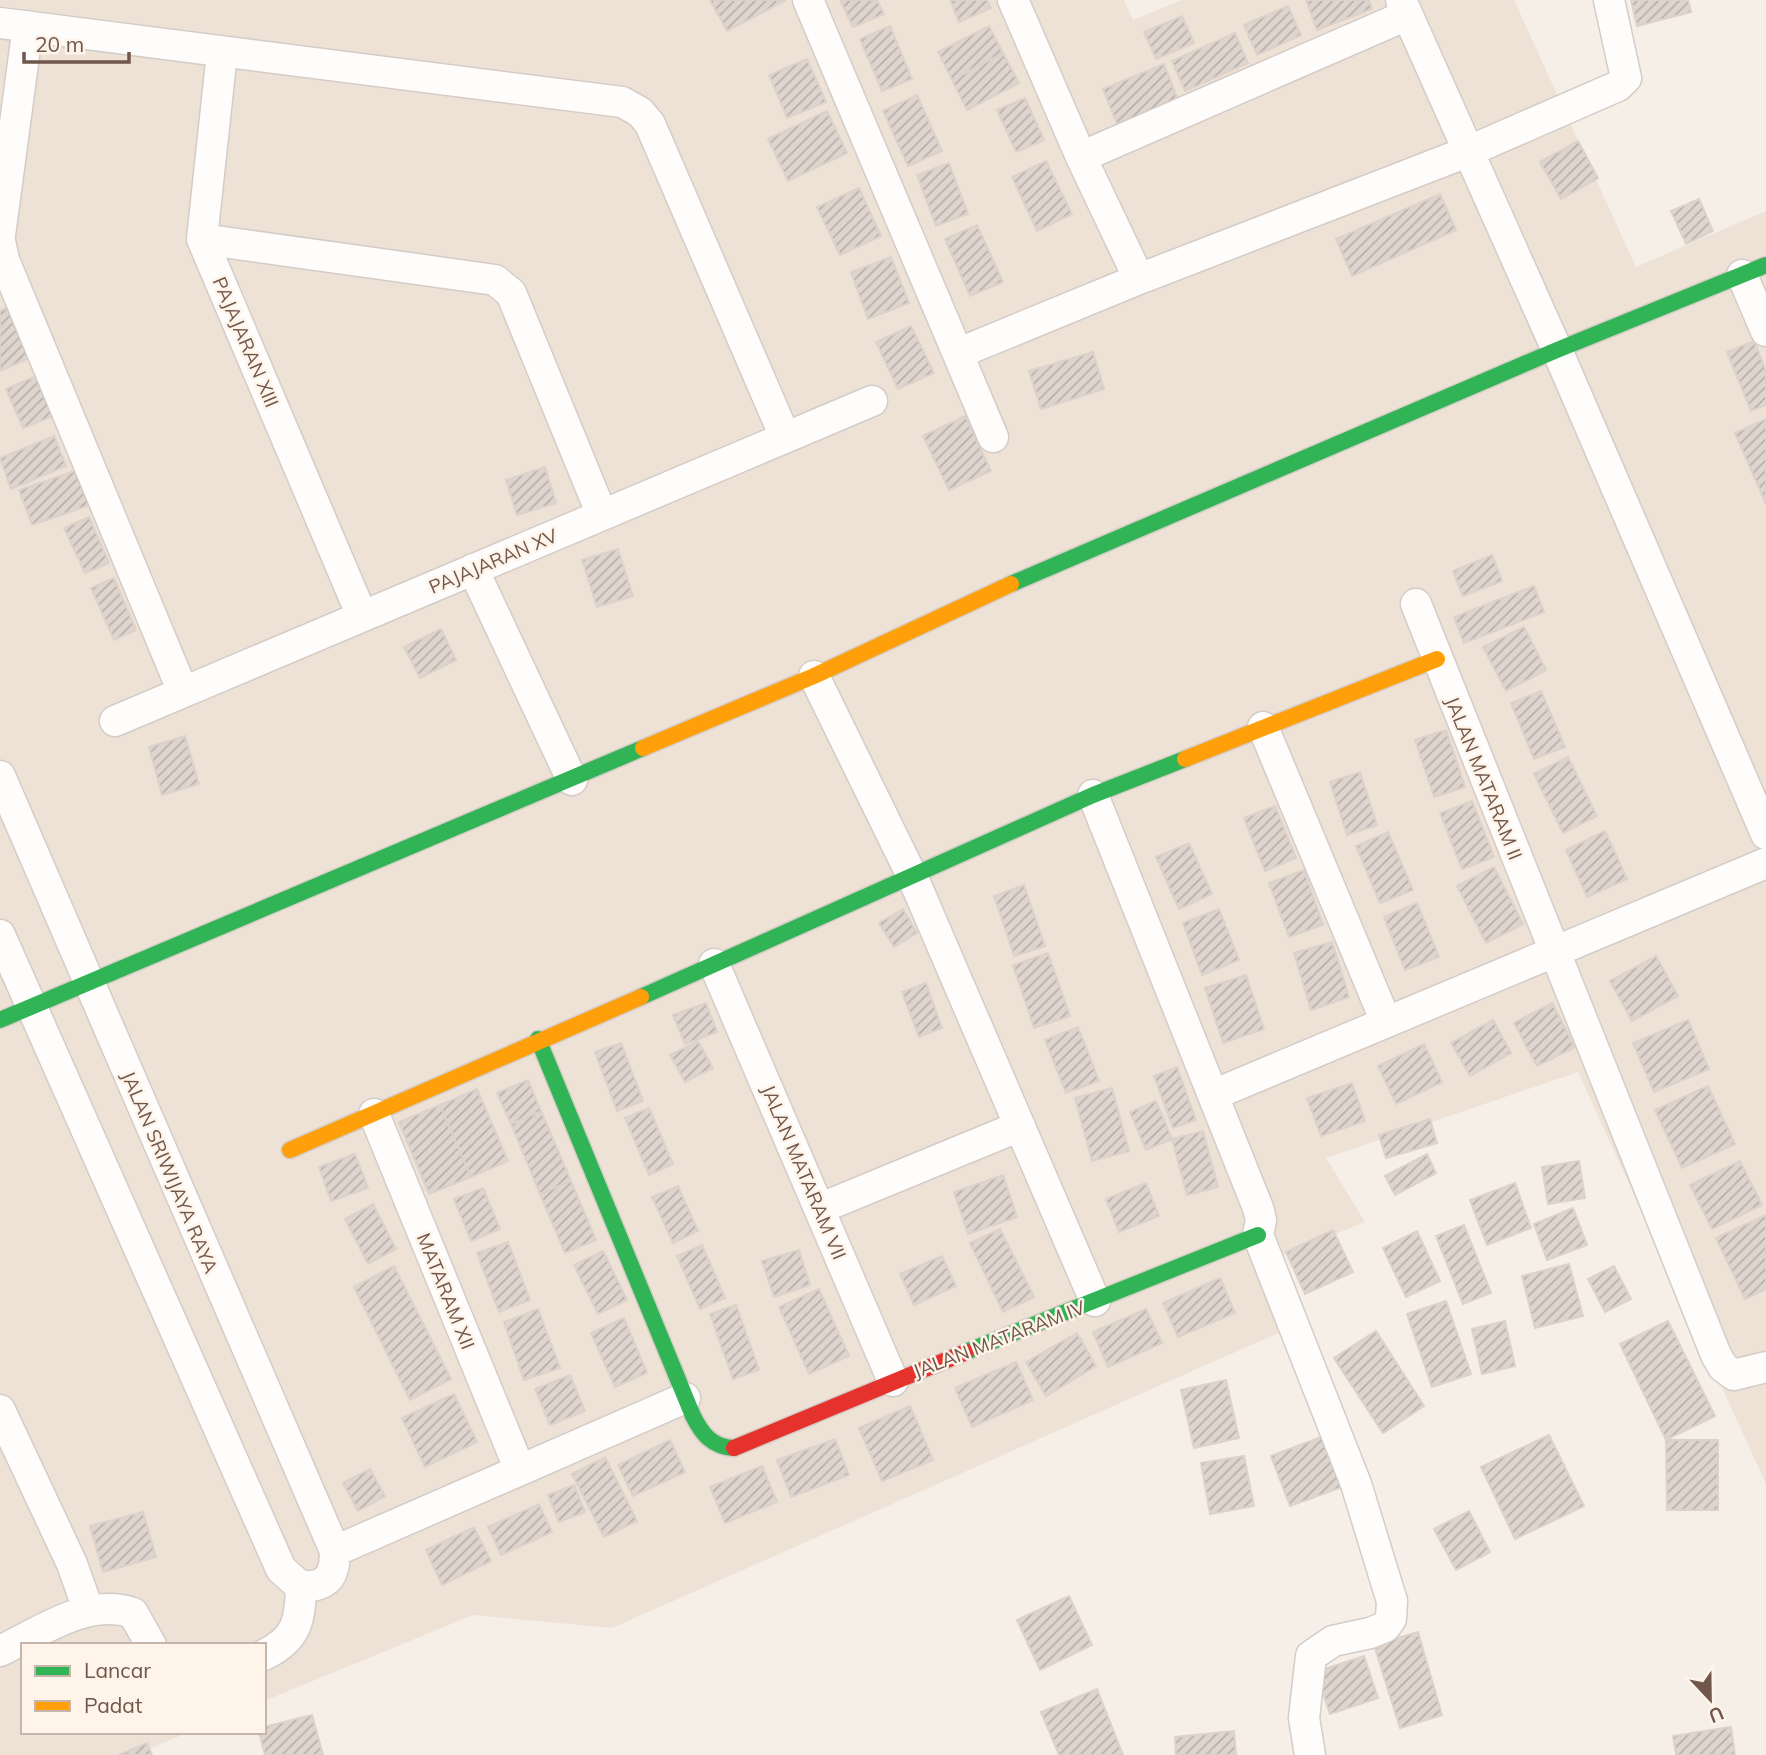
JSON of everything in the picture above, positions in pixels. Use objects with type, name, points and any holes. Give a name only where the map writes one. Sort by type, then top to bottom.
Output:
[{"type":"street","points":[[808,0],[993,437]]},
{"type":"street","points":[[1013,0],[1081,157],[1139,279]]},
{"type":"street","points":[[959,353],[1139,279],[1467,152],[1618,86],[1626,78],[1609,0]]},
{"type":"street","points":[[1081,157],[1404,7],[1557,350],[1766,834]]},
{"type":"street","points":[[0,235],[14,24],[222,53],[622,102],[640,112],[650,124],[785,437]]},
{"type":"street","name":"PAJAJARAN XIII","points":[[222,53],[202,239],[362,616]]},
{"type":"street","points":[[202,239],[495,280],[502,284],[511,293],[602,515]]},
{"type":"street","points":[[0,241],[5,260],[183,692]]},
{"type":"street","points":[[0,1020],[814,676],[1049,566],[1557,350],[1754,270],[1766,331]]},
{"type":"street","name":"PAJAJARAN XV","points":[[115,721],[872,401]]},
{"type":"street","points":[[473,569],[572,780]]},
{"type":"street","name":"JALAN MATARAM II","points":[[1416,604],[1716,1354],[1723,1367],[1734,1375],[1766,1367]]},
{"type":"street","points":[[290,1150],[913,878],[1093,795],[1437,659]]},
{"type":"street","points":[[814,676],[913,878],[1096,1301]]},
{"type":"street","points":[[1263,727],[1386,1022]]},
{"type":"street","name":"JALAN SRIWIJAYA RAYA","points":[[0,776],[335,1560]]},
{"type":"street","points":[[1093,795],[1258,1208],[1261,1220],[1258,1235],[1356,1484],[1392,1601],[1391,1619],[1385,1627],[1333,1641],[1311,1656],[1304,1718],[1310,1755]]},
{"type":"street","points":[[1213,1095],[1766,863]]},
{"type":"street","points":[[0,935],[281,1569],[301,1587],[314,1587],[326,1582],[335,1560],[519,1468],[685,1398]]},
{"type":"street","name":"JALAN MATARAM VII","points":[[714,964],[893,1381]]},
{"type":"street","name":"JALAN MATARAM IV","points":[[538,1040],[685,1398],[705,1438],[718,1448],[733,1448],[1258,1235]]},
{"type":"street","name":"MATARAM XII","points":[[374,1115],[519,1468]]},
{"type":"street","points":[[821,1208],[1020,1126]]},
{"type":"street","points":[[4,1429],[72,1564],[88,1609]]},
{"type":"street","points":[[266,1654],[281,1646],[300,1621],[301,1587]]},
{"type":"street","points":[[0,1651],[88,1609],[120,1608],[133,1613],[150,1643]]},
{"type":"shaded area","points":[[0,0],[1124,0],[1133,20],[1182,0],[1514,0],[1636,267],[1766,211],[1766,1484],[1578,1072],[1326,1158],[1365,1222],[1256,1266],[1294,1326],[612,1628],[473,1615],[266,1700],[266,1643],[21,1643],[21,1734],[184,1734],[134,1755],[0,1755]]},
{"type":"building","points":[[710,0],[786,0],[727,31]]},
{"type":"building","points":[[840,0],[877,0],[884,14],[853,27]]},
{"type":"building","points":[[950,0],[987,0],[991,8],[959,22]]},
{"type":"building","points":[[1306,0],[1369,0],[1372,9],[1317,30]]},
{"type":"building","points":[[1631,0],[1688,0],[1691,12],[1637,26]]},
{"type":"building","points":[[1288,6],[1301,35],[1257,55],[1244,25]]},
{"type":"building","points":[[1182,16],[1194,43],[1156,59],[1144,32]]},
{"type":"building","points":[[890,26],[912,79],[882,91],[860,39]]},
{"type":"building","points":[[989,26],[1003,53],[952,80],[938,52]]},
{"type":"building","points":[[1235,33],[1248,63],[1185,91],[1172,61]]},
{"type":"building","points":[[1003,53],[1019,83],[967,110],[952,80]]},
{"type":"building","points":[[807,59],[826,102],[787,118],[769,75]]},
{"type":"building","points":[[1164,64],[1180,105],[1119,129],[1103,89]]},
{"type":"building","points":[[917,95],[942,151],[908,166],[883,111]]},
{"type":"building","points":[[1025,98],[1044,140],[1016,152],[997,110]]},
{"type":"building","points":[[827,111],[847,153],[788,181],[768,139]]},
{"type":"building","points":[[1578,141],[1598,178],[1561,199],[1540,162]]},
{"type":"building","points":[[1046,161],[1072,214],[1037,231],[1012,177]]},
{"type":"building","points":[[949,163],[968,214],[936,226],[917,175]]},
{"type":"building","points":[[859,188],[881,236],[840,255],[817,207]]},
{"type":"building","points":[[1440,194],[1456,230],[1352,276],[1336,239]]},
{"type":"building","points":[[1699,199],[1713,231],[1686,244],[1671,211]]},
{"type":"building","points":[[977,225],[1003,282],[970,296],[945,239]]},
{"type":"building","points":[[891,257],[909,303],[868,319],[851,272]]},
{"type":"building","points":[[9,307],[32,357],[0,371],[0,311]]},
{"type":"building","points":[[911,326],[934,373],[898,389],[876,342]]},
{"type":"building","points":[[1754,341],[1766,371],[1766,405],[1751,411],[1727,352]]},
{"type":"building","points":[[1093,352],[1104,389],[1041,409],[1029,371]]},
{"type":"building","points":[[41,374],[58,414],[23,428],[6,389]]},
{"type":"building","points":[[965,416],[991,471],[949,490],[923,436]]},
{"type":"building","points":[[1766,419],[1766,504],[1735,433]]},
{"type":"building","points":[[54,436],[66,466],[11,489],[0,458]]},
{"type":"building","points":[[545,467],[556,503],[517,515],[506,480]]},
{"type":"building","points":[[84,468],[96,503],[32,525],[19,490]]},
{"type":"building","points":[[89,517],[109,563],[85,573],[64,528]]},
{"type":"building","points":[[618,549],[633,596],[597,607],[582,560]]},
{"type":"building","points":[[1492,555],[1502,581],[1463,596],[1453,571]]},
{"type":"building","points":[[114,578],[136,630],[114,640],[91,588]]},
{"type":"building","points":[[1534,586],[1544,612],[1464,643],[1454,617]]},
{"type":"building","points":[[1524,627],[1546,670],[1506,691],[1483,647]]},
{"type":"building","points":[[441,629],[456,660],[420,678],[404,647]]},
{"type":"building","points":[[1541,691],[1565,747],[1534,759],[1511,703]]},
{"type":"building","points":[[1446,730],[1465,787],[1434,797],[1415,740]]},
{"type":"building","points":[[185,736],[199,784],[162,795],[149,747]]},
{"type":"building","points":[[1568,757],[1597,816],[1563,833],[1534,774]]},
{"type":"building","points":[[1360,772],[1377,825],[1347,835],[1330,782]]},
{"type":"building","points":[[1472,801],[1494,857],[1462,869],[1440,813]]},
{"type":"building","points":[[1275,806],[1296,858],[1265,871],[1244,818]]},
{"type":"building","points":[[1605,831],[1627,879],[1587,897],[1566,850]]},
{"type":"building","points":[[1388,832],[1413,890],[1380,903],[1356,846]]},
{"type":"building","points":[[1189,843],[1212,894],[1179,909],[1156,857]]},
{"type":"building","points":[[1494,867],[1523,924],[1486,943],[1457,886]]},
{"type":"building","points":[[1304,870],[1323,925],[1289,937],[1269,883]]},
{"type":"building","points":[[1024,885],[1045,946],[1014,956],[994,896]]},
{"type":"building","points":[[1417,903],[1439,957],[1405,970],[1384,917]]},
{"type":"building","points":[[903,909],[917,933],[894,947],[879,923]]},
{"type":"building","points":[[1219,909],[1239,960],[1202,975],[1183,923]]},
{"type":"building","points":[[1332,942],[1349,997],[1311,1010],[1294,953]]},
{"type":"building","points":[[1048,953],[1070,1016],[1034,1028],[1013,965]]},
{"type":"building","points":[[1656,956],[1678,996],[1632,1021],[1610,981]]},
{"type":"building","points":[[1246,975],[1264,1029],[1223,1043],[1205,988]]},
{"type":"building","points":[[926,983],[942,1028],[919,1037],[902,992]]},
{"type":"building","points":[[706,1003],[717,1032],[685,1044],[673,1015]]},
{"type":"building","points":[[1552,1003],[1575,1047],[1537,1066],[1514,1023]]},
{"type":"building","points":[[1493,1020],[1511,1053],[1470,1076],[1451,1043]]},
{"type":"building","points":[[1688,1020],[1709,1069],[1654,1092],[1633,1043]]},
{"type":"building","points":[[1078,1027],[1099,1081],[1066,1093],[1045,1040]]},
{"type":"building","points":[[698,1041],[713,1068],[685,1082],[670,1055]]},
{"type":"building","points":[[621,1043],[643,1101],[617,1111],[595,1052]]},
{"type":"building","points":[[1424,1044],[1442,1082],[1396,1104],[1378,1066]]},
{"type":"building","points":[[1177,1067],[1196,1120],[1173,1128],[1154,1076]]},
{"type":"building","points":[[528,1080],[541,1111],[511,1124],[497,1093]]},
{"type":"building","points":[[1352,1083],[1365,1121],[1321,1136],[1307,1098]]},
{"type":"building","points":[[1708,1086],[1735,1144],[1682,1168],[1655,1110]]},
{"type":"building","points":[[1112,1088],[1129,1151],[1092,1161],[1075,1098]]},
{"type":"building","points":[[477,1089],[508,1161],[471,1177],[440,1105]]},
{"type":"building","points":[[1156,1101],[1172,1139],[1146,1150],[1130,1112]]},
{"type":"building","points":[[440,1105],[471,1177],[429,1194],[399,1122]]},
{"type":"building","points":[[649,1108],[673,1164],[649,1175],[625,1118]]},
{"type":"building","points":[[541,1111],[571,1181],[540,1194],[511,1124]]},
{"type":"building","points":[[1430,1119],[1437,1143],[1386,1158],[1379,1135]]},
{"type":"building","points":[[1203,1131],[1218,1187],[1187,1195],[1172,1139]]},
{"type":"building","points":[[355,1154],[368,1188],[331,1201],[319,1167]]},
{"type":"building","points":[[1427,1154],[1436,1173],[1395,1195],[1385,1176]]},
{"type":"building","points":[[1579,1161],[1585,1198],[1548,1204],[1542,1167]]},
{"type":"building","points":[[1740,1161],[1762,1205],[1712,1229],[1690,1185]]},
{"type":"building","points":[[1003,1175],[1017,1217],[968,1234],[954,1192]]},
{"type":"building","points":[[571,1181],[596,1240],[565,1253],[540,1194]]},
{"type":"building","points":[[1146,1183],[1159,1216],[1119,1232],[1106,1199]]},
{"type":"building","points":[[1515,1183],[1531,1228],[1487,1245],[1470,1200]]},
{"type":"building","points":[[678,1186],[698,1231],[673,1243],[652,1197]]},
{"type":"building","points":[[483,1188],[500,1229],[471,1241],[454,1199]]},
{"type":"building","points":[[373,1204],[396,1249],[368,1264],[345,1219]]},
{"type":"building","points":[[1573,1208],[1587,1245],[1547,1260],[1534,1224]]},
{"type":"building","points":[[1766,1215],[1766,1289],[1745,1299],[1716,1238]]},
{"type":"building","points":[[1464,1225],[1491,1293],[1463,1304],[1436,1236]]},
{"type":"building","points":[[1000,1229],[1034,1297],[1003,1312],[970,1243]]},
{"type":"building","points":[[1333,1230],[1353,1272],[1305,1294],[1286,1252]]},
{"type":"building","points":[[1417,1231],[1440,1281],[1406,1297],[1383,1248]]},
{"type":"building","points":[[508,1242],[530,1300],[499,1312],[477,1253]]},
{"type":"building","points":[[702,1245],[725,1298],[700,1309],[677,1256]]},
{"type":"building","points":[[799,1250],[810,1285],[774,1297],[762,1261]]},
{"type":"building","points":[[603,1251],[627,1300],[598,1314],[574,1265]]},
{"type":"building","points":[[942,1256],[956,1286],[914,1305],[900,1274]]},
{"type":"building","points":[[1569,1264],[1583,1316],[1535,1328],[1522,1276]]},
{"type":"building","points":[[394,1266],[451,1379],[410,1400],[354,1287]]},
{"type":"building","points":[[1614,1266],[1631,1299],[1605,1312],[1588,1279]]},
{"type":"building","points":[[1220,1278],[1235,1313],[1178,1337],[1163,1303]]},
{"type":"building","points":[[819,1289],[849,1356],[809,1374],[779,1307]]},
{"type":"building","points":[[1446,1301],[1471,1374],[1432,1387],[1407,1314]]},
{"type":"building","points":[[736,1305],[759,1370],[733,1379],[710,1314]]},
{"type":"building","points":[[538,1309],[560,1368],[524,1380],[504,1322]]},
{"type":"building","points":[[1146,1309],[1162,1343],[1108,1367],[1093,1332]]},
{"type":"building","points":[[624,1318],[647,1373],[615,1387],[591,1333]]},
{"type":"building","points":[[1505,1321],[1515,1366],[1482,1374],[1472,1329]]},
{"type":"building","points":[[1668,1321],[1715,1416],[1666,1440],[1620,1344]]},
{"type":"building","points":[[1376,1331],[1424,1406],[1383,1433],[1334,1358]]},
{"type":"building","points":[[1077,1333],[1096,1366],[1046,1396],[1026,1362]]},
{"type":"building","points":[[1016,1362],[1033,1400],[972,1427],[955,1388]]},
{"type":"building","points":[[570,1375],[585,1411],[550,1425],[535,1389]]},
{"type":"building","points":[[1226,1380],[1239,1438],[1194,1448],[1181,1390]]},
{"type":"building","points":[[454,1394],[477,1442],[425,1467],[402,1418]]},
{"type":"building","points":[[910,1406],[933,1460],[882,1481],[859,1428]]},
{"type":"building","points":[[1329,1434],[1348,1485],[1290,1506],[1271,1456]]},
{"type":"building","points":[[1549,1435],[1584,1506],[1515,1539],[1481,1467]]},
{"type":"building","points":[[835,1439],[849,1475],[791,1497],[777,1460]]},
{"type":"building","points":[[670,1440],[685,1472],[633,1496],[618,1465]]},
{"type":"building","points":[[1666,1440],[1718,1440],[1718,1510],[1667,1510]]},
{"type":"building","points":[[1244,1456],[1254,1506],[1210,1514],[1201,1463]]},
{"type":"building","points":[[605,1457],[637,1521],[604,1537],[572,1474]]},
{"type":"building","points":[[762,1466],[777,1502],[725,1523],[710,1487]]},
{"type":"building","points":[[370,1469],[385,1496],[358,1511],[343,1483]]},
{"type":"building","points":[[574,1485],[585,1512],[559,1522],[548,1495]]},
{"type":"building","points":[[539,1504],[552,1532],[501,1555],[488,1527]]},
{"type":"building","points":[[1469,1511],[1490,1552],[1456,1570],[1434,1529]]},
{"type":"building","points":[[143,1512],[156,1557],[103,1572],[90,1526]]},
{"type":"building","points":[[474,1527],[491,1561],[442,1585],[426,1550]]},
{"type":"building","points":[[1069,1596],[1092,1645],[1040,1670],[1017,1620]]},
{"type":"building","points":[[1418,1632],[1442,1715],[1400,1728],[1374,1645]]},
{"type":"building","points":[[1364,1656],[1378,1698],[1330,1714],[1316,1672]]},
{"type":"building","points":[[1097,1689],[1123,1755],[1059,1755],[1041,1712]]},
{"type":"building","points":[[312,1715],[323,1755],[265,1755],[260,1734],[266,1734],[266,1726]]},
{"type":"building","points":[[1731,1727],[1735,1755],[1676,1755],[1673,1736]]},
{"type":"building","points":[[1234,1731],[1236,1755],[1176,1755],[1175,1737]]},
{"type":"building","points":[[147,1743],[152,1755],[119,1755]]},
{"type":"traffic: fast","points":[[1011,584],[1557,350],[1766,265]]},
{"type":"traffic: fast","points":[[0,1020],[643,748]]},
{"type":"traffic: fast","points":[[641,997],[1093,795],[1185,759]]},
{"type":"traffic: fast","points":[[538,1039],[693,1416],[714,1442],[734,1448]]},
{"type":"traffic: fast","points":[[966,1352],[1258,1235]]},
{"type":"traffic: slow","points":[[643,748],[814,676],[1011,584]]},
{"type":"traffic: slow","points":[[1185,759],[1437,659]]},
{"type":"traffic: slow","points":[[290,1150],[641,997]]},
{"type":"traffic: jam","points":[[734,1448],[966,1352]]}]
